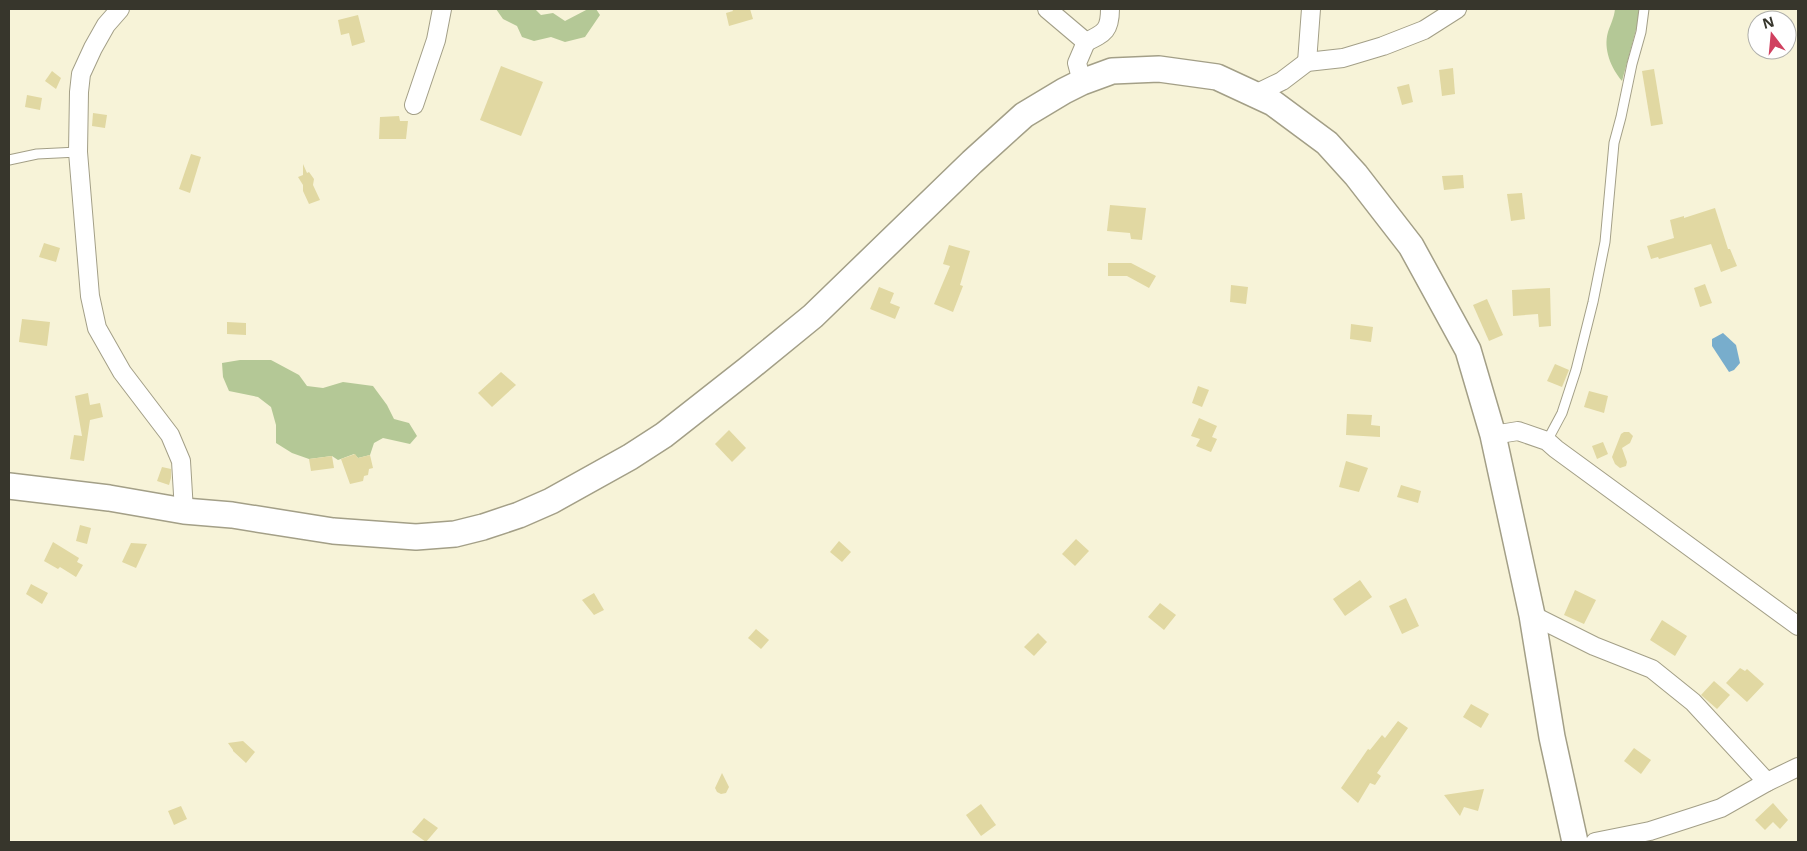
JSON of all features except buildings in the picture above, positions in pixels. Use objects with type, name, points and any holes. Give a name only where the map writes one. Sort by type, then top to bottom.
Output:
[{"type":"main road","points":[[9,486],[109,498],[184,511],[232,515],[333,530],[416,536],[455,534],[519,516],[551,502],[630,457],[657,439],[748,369],[813,316],[972,162],[1024,115],[1082,82],[1112,71],[1159,69],[1217,78],[1272,103],[1327,143],[1356,175],[1411,246],[1442,299],[1468,350],[1493,435],[1532,615],[1552,737],[1575,842]]},
{"type":"street","points":[[120,9],[106,26],[93,48],[81,74],[79,92],[78,152],[90,296],[97,328],[122,372],[170,435],[181,461],[184,511]]},
{"type":"street","points":[[414,105],[436,40],[442,9]]},
{"type":"street","points":[[1047,9],[1086,42]]},
{"type":"street","points":[[1082,82],[1077,63],[1086,42],[1102,34],[1110,22],[1110,9]]},
{"type":"street","points":[[1307,62],[1311,9]]},
{"type":"street","points":[[1255,94],[1282,81],[1307,62],[1343,58],[1383,46],[1424,30],[1457,9]]},
{"type":"street","points":[[1493,435],[1518,431],[1547,441],[1798,626]]},
{"type":"street","points":[[1532,615],[1594,646],[1652,669],[1693,702],[1767,782]]},
{"type":"street","points":[[1595,842],[1650,831],[1721,808],[1798,767]]},
{"type":"lane","points":[[1547,441],[1562,413],[1576,370],[1593,302],[1605,242],[1614,142],[1622,117],[1632,64],[1641,32],[1644,9]]},
{"type":"lane","points":[[9,160],[37,154],[78,152]]},
{"type":"green space","points":[[496,9],[535,9],[541,15],[553,13],[565,21],[588,9],[596,9],[600,15],[585,37],[565,42],[551,37],[534,41],[522,37],[517,26],[503,19]]},
{"type":"green space","points":[[1615,9],[1639,9],[1637,26],[1622,81],[1614,70],[1607,52],[1608,32]]},
{"type":"green space","points":[[240,360],[271,360],[299,375],[307,386],[323,388],[343,382],[373,386],[387,405],[394,419],[409,423],[417,436],[410,444],[383,438],[374,443],[370,455],[358,458],[354,454],[338,460],[332,456],[309,459],[292,453],[276,443],[276,425],[271,407],[258,397],[229,391],[223,377],[222,363]]},
{"type":"water","points":[[1723,333],[1736,345],[1740,363],[1734,370],[1729,372],[1712,346],[1712,339]]}]
